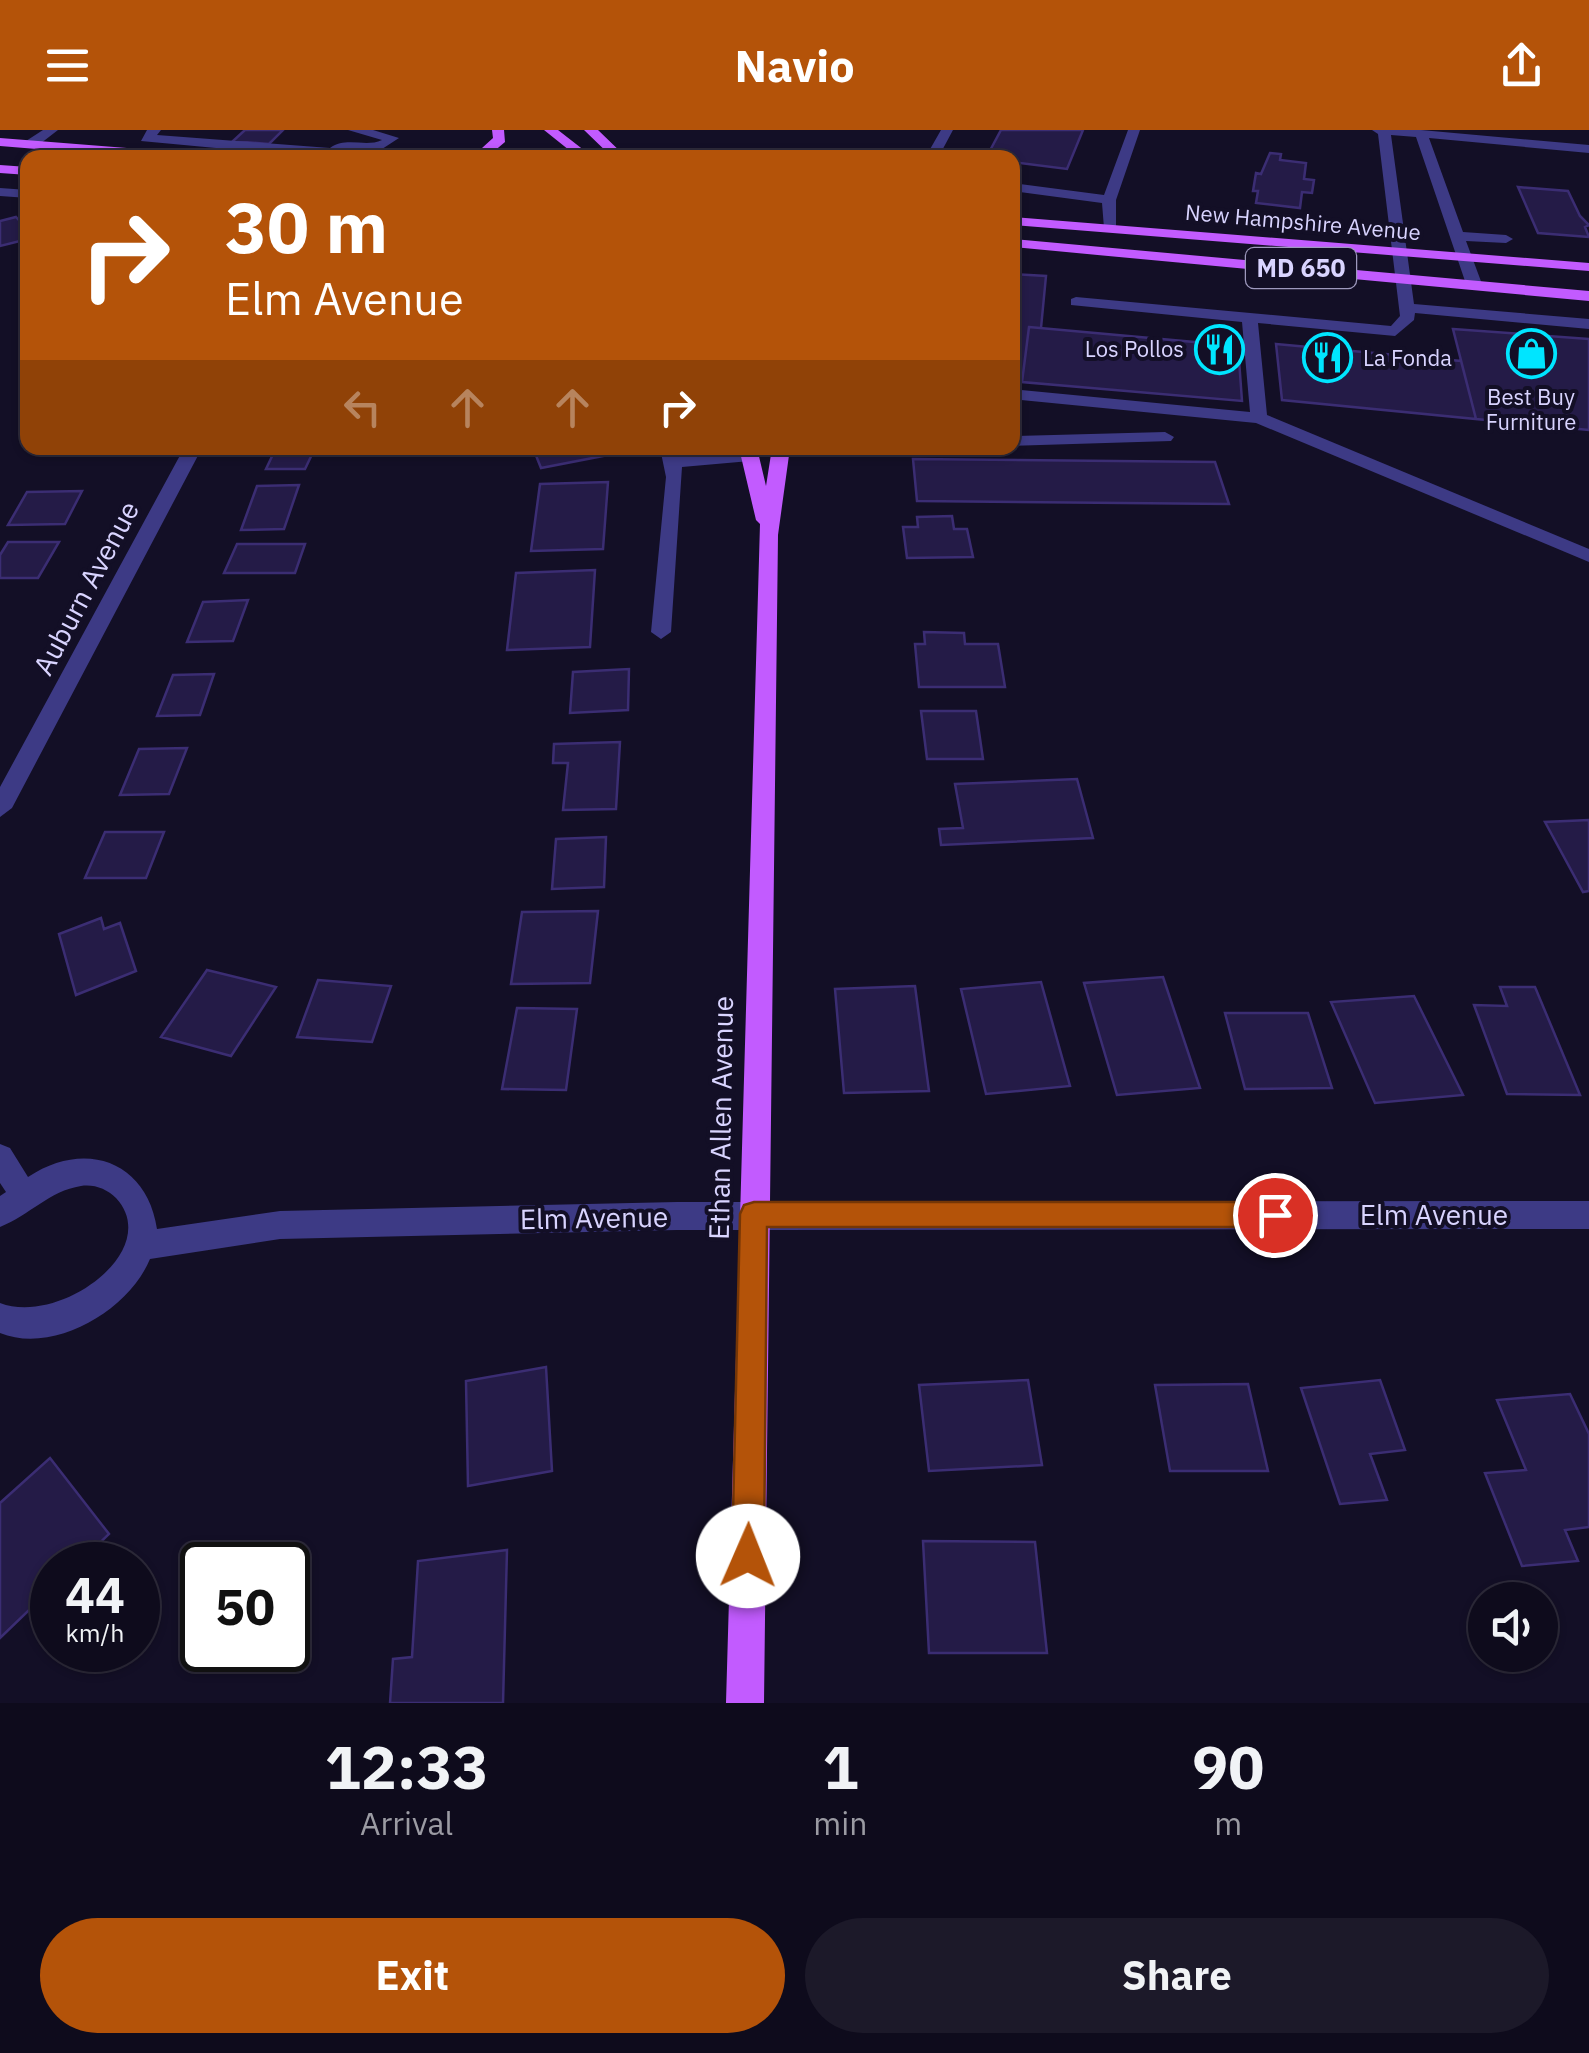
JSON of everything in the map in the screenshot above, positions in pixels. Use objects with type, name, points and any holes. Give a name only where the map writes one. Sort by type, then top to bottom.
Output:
[{"type":"main road","points":[[487,150],[500,139],[498,130]]},
{"type":"main road","points":[[550,130],[577,150]]},
{"type":"main road","points":[[590,130],[612,150]]},
{"type":"main road","points":[[0,142],[105,150]]},
{"type":"main road","name":"New Hampshire Avenue","points":[[1020,222],[1589,267]]},
{"type":"main road","name":"New Hampshire Avenue","points":[[1020,245],[1589,296]]},
{"type":"main road","name":"Ethan Allen Avenue","points":[[750,455],[768,535]]},
{"type":"main road","name":"Ethan Allen Avenue","points":[[746,1703],[768,535],[780,455]]},
{"type":"street","points":[[31,144],[52,130]]},
{"type":"street","points":[[155,130],[146,138],[284,150]]},
{"type":"street","points":[[219,143],[232,130]]},
{"type":"street","points":[[337,150],[343,145],[378,148],[393,138],[354,130]]},
{"type":"street","points":[[1111,228],[1109,200],[1134,130]]},
{"type":"street","points":[[1076,302],[1395,331],[1408,318],[1408,308],[1381,130],[1589,149]]},
{"type":"street","points":[[1421,134],[1474,284]]},
{"type":"street","points":[[1020,188],[1109,200]]},
{"type":"street","points":[[1456,236],[1506,238]]},
{"type":"street","points":[[1408,308],[1589,324]]},
{"type":"street","points":[[1250,318],[1259,418]]},
{"type":"street","points":[[1020,395],[1259,418],[1589,556]]},
{"type":"street","points":[[1020,441],[1164,437]]},
{"type":"street","name":"Auburn Avenue","points":[[0,808],[188,455]]},
{"type":"street","points":[[660,632],[675,476],[671,455]]},
{"type":"street","points":[[0,1157],[11,1203],[69,1173],[97,1171],[122,1180],[138,1196],[145,1220],[141,1246],[128,1270],[105,1296],[51,1322],[21,1324],[0,1318]]},
{"type":"street","name":"Elm Avenue","points":[[141,1246],[280,1225],[754,1214],[1589,1215]]},
{"type":"building","points":[[245,130],[283,130],[269,144],[233,141]]},
{"type":"building","points":[[1001,130],[1083,130],[1067,169],[1020,163],[1020,150],[990,150]]},
{"type":"building","points":[[1270,153],[1281,154],[1280,160],[1306,163],[1304,179],[1314,180],[1312,193],[1302,192],[1300,208],[1256,203],[1256,173],[1261,174]]},
{"type":"building","points":[[1518,187],[1568,191],[1589,225],[1585,227],[1589,237],[1538,233]]},
{"type":"building","points":[[16,217],[20,221],[20,241],[0,246],[0,221]]},
{"type":"building","points":[[1020,274],[1046,276],[1041,328],[1029,327],[1022,382]]},
{"type":"building","points":[[1029,327],[1238,346],[1242,401],[1022,382]]},
{"type":"building","points":[[1453,329],[1589,339],[1589,430],[1476,419]]},
{"type":"building","points":[[1276,344],[1461,361],[1476,419],[1282,400]]},
{"type":"building","points":[[273,455],[312,455],[305,469],[266,469]]},
{"type":"building","points":[[536,455],[608,455],[541,468]]},
{"type":"building","points":[[913,459],[1215,462],[1229,504],[917,501]]},
{"type":"building","points":[[608,482],[603,549],[531,551],[540,484]]},
{"type":"building","points":[[299,485],[284,529],[241,530],[257,486]]},
{"type":"building","points":[[82,491],[65,524],[8,525],[27,492]]},
{"type":"building","points":[[952,516],[954,529],[967,529],[973,557],[907,558],[903,527],[918,527],[917,517]]},
{"type":"building","points":[[8,542],[59,542],[38,578],[0,578],[0,555]]},
{"type":"building","points":[[237,544],[305,544],[295,573],[224,573]]},
{"type":"building","points":[[595,570],[590,647],[507,650],[516,573]]},
{"type":"building","points":[[248,600],[233,641],[187,642],[203,602]]},
{"type":"building","points":[[924,632],[964,633],[965,644],[998,644],[1005,687],[919,687],[915,644],[925,644]]},
{"type":"building","points":[[629,669],[628,710],[570,713],[573,672]]},
{"type":"building","points":[[214,674],[200,715],[157,716],[173,675]]},
{"type":"building","points":[[921,711],[976,711],[983,759],[927,759]]},
{"type":"building","points":[[620,742],[616,809],[563,810],[568,763],[553,763],[554,744]]},
{"type":"building","points":[[187,748],[169,794],[120,795],[139,749]]},
{"type":"building","points":[[1077,779],[1093,838],[941,845],[939,829],[963,828],[955,784]]},
{"type":"building","points":[[1589,820],[1589,891],[1583,892],[1545,822]]},
{"type":"building","points":[[105,832],[164,832],[146,878],[85,878]]},
{"type":"building","points":[[606,837],[604,887],[552,889],[556,839]]},
{"type":"building","points":[[598,911],[590,983],[511,984],[522,912]]},
{"type":"building","points":[[101,918],[104,929],[120,923],[136,971],[76,995],[59,934]]},
{"type":"building","points":[[207,970],[276,987],[231,1056],[161,1037]]},
{"type":"building","points":[[1163,977],[1200,1088],[1117,1095],[1084,983]]},
{"type":"building","points":[[318,980],[391,986],[372,1042],[297,1037]]},
{"type":"building","points":[[1041,982],[1070,1086],[986,1094],[961,989]]},
{"type":"building","points":[[915,986],[929,1091],[844,1093],[835,989]]},
{"type":"building","points":[[1500,987],[1535,987],[1580,1095],[1507,1094],[1474,1005],[1507,1006]]},
{"type":"building","points":[[1414,996],[1463,1095],[1375,1103],[1331,1002]]},
{"type":"building","points":[[517,1008],[577,1009],[566,1090],[502,1089]]},
{"type":"building","points":[[1225,1013],[1308,1013],[1332,1088],[1245,1089]]},
{"type":"building","points":[[546,1367],[552,1471],[468,1486],[466,1381]]},
{"type":"building","points":[[1028,1380],[1042,1465],[929,1471],[919,1385]]},
{"type":"building","points":[[1380,1380],[1405,1450],[1370,1454],[1387,1500],[1340,1504],[1301,1388]]},
{"type":"building","points":[[1248,1384],[1268,1471],[1170,1471],[1155,1385]]},
{"type":"building","points":[[1570,1394],[1589,1434],[1589,1527],[1565,1530],[1578,1561],[1522,1566],[1485,1473],[1526,1470],[1497,1400]]},
{"type":"building","points":[[50,1458],[109,1534],[101,1542],[30,1542],[30,1609],[0,1638],[0,1503]]},
{"type":"building","points":[[923,1541],[1035,1542],[1047,1653],[929,1653]]},
{"type":"building","points":[[507,1550],[503,1703],[390,1703],[393,1659],[412,1657],[418,1561]]},
{"type":"place","name":"Los Pollos","points":[[1219,349]]},
{"type":"place","name":"Best Buy Furniture","points":[[1531,353]]},
{"type":"place","name":"La Fonda","points":[[1328,358]]},
{"type":"route","points":[[748,1556],[754,1214],[1275,1215]]}]
